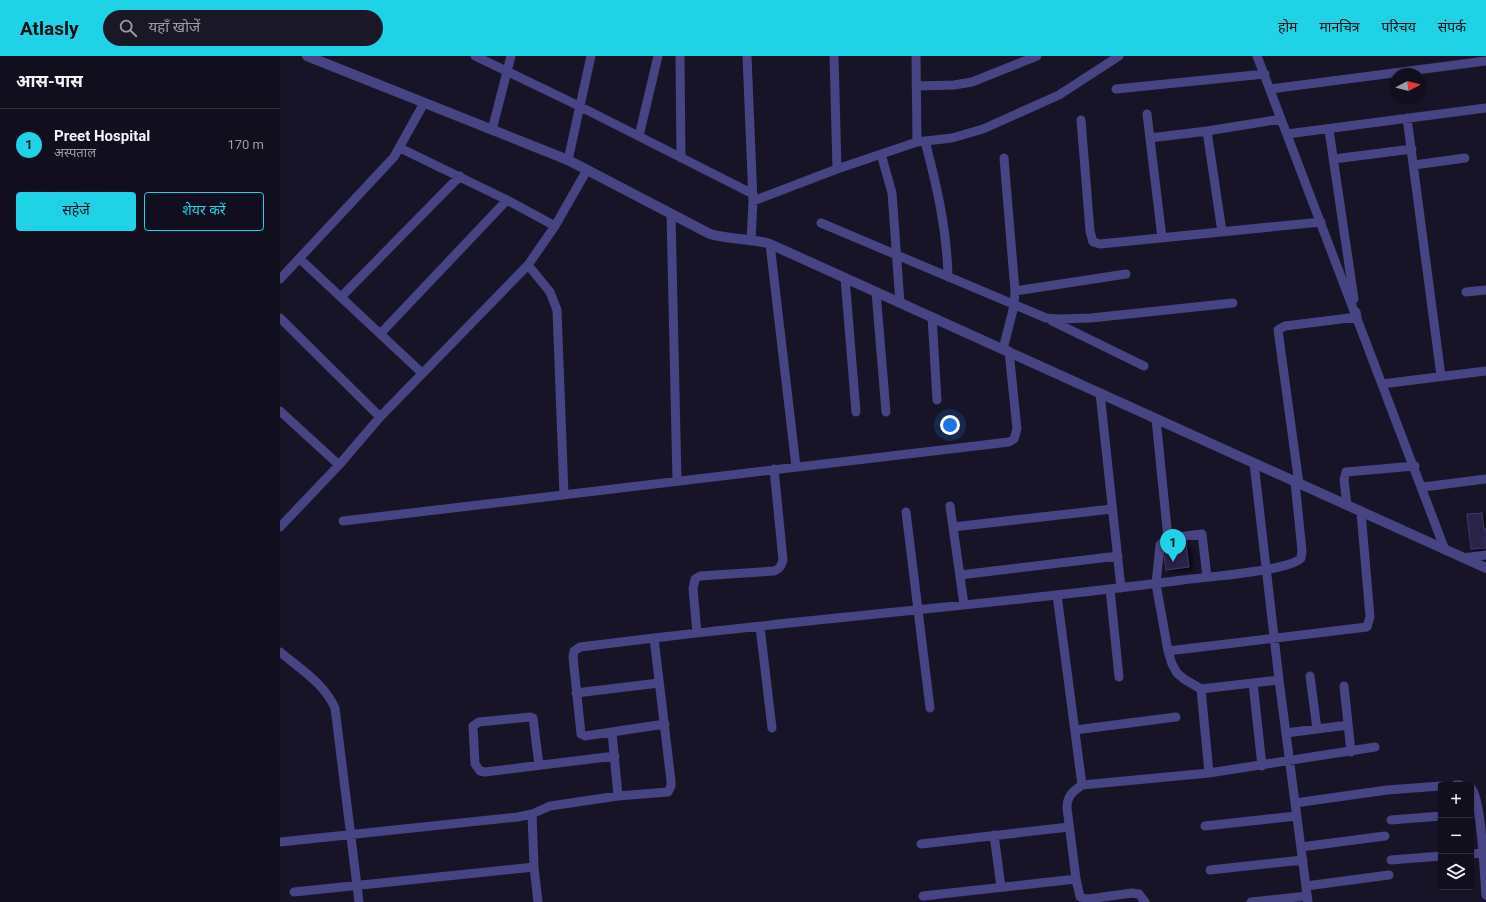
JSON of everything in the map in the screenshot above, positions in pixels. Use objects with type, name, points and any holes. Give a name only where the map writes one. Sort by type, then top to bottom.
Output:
[{"type":"street","points":[[310,56],[568,160],[710,234],[723,238],[770,244],[1486,568]]},
{"type":"street","points":[[475,56],[507,70],[639,136],[682,158],[753,198],[880,154],[921,142],[972,134],[1043,104],[1075,86],[1119,56]]},
{"type":"street","points":[[492,130],[511,56]]},
{"type":"street","points":[[568,160],[591,56]]},
{"type":"street","points":[[639,136],[658,56]]},
{"type":"street","points":[[680,56],[682,158]]},
{"type":"street","points":[[747,56],[753,198],[751,241]]},
{"type":"street","points":[[834,56],[837,169]]},
{"type":"street","points":[[916,56],[916,86],[921,142],[938,188],[944,221],[948,277]]},
{"type":"street","points":[[916,86],[954,85],[972,82],[1036,56]]},
{"type":"street","points":[[1257,56],[1382,384],[1423,487],[1445,550]]},
{"type":"street","points":[[1270,89],[1486,61]]},
{"type":"street","points":[[1116,89],[1265,74]]},
{"type":"street","points":[[280,279],[388,164],[400,148],[424,103]]},
{"type":"street","points":[[1287,134],[1329,130],[1486,108]]},
{"type":"street","points":[[1147,114],[1162,238]]},
{"type":"street","points":[[1407,118],[1441,376]]},
{"type":"street","points":[[1150,138],[1207,132],[1281,119]]},
{"type":"street","points":[[1081,120],[1090,231],[1093,242],[1100,244],[1321,222]]},
{"type":"street","points":[[1329,130],[1357,317]]},
{"type":"street","points":[[1207,132],[1222,232]]},
{"type":"street","points":[[400,148],[460,176],[555,226]]},
{"type":"street","points":[[1334,159],[1412,149]]},
{"type":"street","points":[[880,154],[892,193],[900,303]]},
{"type":"street","points":[[343,521],[1009,442],[1014,440],[1017,430],[1006,350],[1014,306],[1015,291],[1004,158]]},
{"type":"street","points":[[1414,165],[1465,158]]},
{"type":"street","points":[[280,527],[339,465],[422,373],[528,265],[555,226],[588,170]]},
{"type":"street","points":[[342,296],[460,176]]},
{"type":"street","points":[[381,333],[506,200]]},
{"type":"street","points":[[671,214],[677,481]]},
{"type":"street","points":[[821,223],[1014,306],[1046,318],[1144,366]]},
{"type":"street","points":[[770,244],[796,467]]},
{"type":"street","points":[[300,259],[342,296],[422,373]]},
{"type":"street","points":[[528,265],[550,292],[557,310],[564,495]]},
{"type":"street","points":[[1015,291],[1126,274]]},
{"type":"street","points":[[845,278],[856,412]]},
{"type":"street","points":[[1466,292],[1486,290]]},
{"type":"street","points":[[876,292],[886,412]]},
{"type":"street","points":[[1046,318],[1058,320],[1091,318],[1233,303]]},
{"type":"street","points":[[932,317],[937,400]]},
{"type":"street","points":[[665,724],[585,736],[581,734],[573,657],[574,651],[577,648],[697,633],[1156,584],[1266,570],[1292,564],[1301,558],[1302,551],[1297,483],[1278,330],[1285,326],[1357,317]]},
{"type":"street","points":[[280,318],[380,418]]},
{"type":"street","points":[[1382,384],[1486,371]]},
{"type":"street","points":[[1100,393],[1121,588]]},
{"type":"street","points":[[280,412],[339,465]]},
{"type":"street","points":[[1156,419],[1168,538]]},
{"type":"street","points":[[1251,902],[1308,899],[1278,680],[1254,463]]},
{"type":"street","points":[[1347,506],[1344,480],[1346,472],[1414,466]]},
{"type":"street","points":[[697,633],[693,589],[695,579],[700,576],[774,571],[779,570],[781,566],[783,560],[774,469]]},
{"type":"street","points":[[1423,487],[1486,479]]},
{"type":"street","points":[[950,506],[964,605]]},
{"type":"street","points":[[953,527],[1112,509]]},
{"type":"street","points":[[906,512],[930,708]]},
{"type":"street","points":[[1168,651],[1367,627],[1370,617],[1361,512]]},
{"type":"street","points":[[1207,577],[1202,534],[1168,538],[1160,545],[1156,584],[1168,651],[1172,664],[1177,672],[1184,679],[1201,689],[1278,680]]},
{"type":"street","points":[[1463,558],[1486,555]]},
{"type":"street","points":[[960,575],[1118,556]]},
{"type":"street","points":[[1110,589],[1119,677]]},
{"type":"street","points":[[1057,595],[1082,785]]},
{"type":"street","points":[[760,627],[772,728]]},
{"type":"street","points":[[280,842],[510,818],[532,814],[550,806],[618,796],[668,792],[671,786],[671,781],[654,638]]},
{"type":"street","points":[[280,652],[321,686],[329,695],[335,708],[359,902]]},
{"type":"street","points":[[1310,676],[1317,729]]},
{"type":"street","points":[[576,692],[659,683]]},
{"type":"street","points":[[1253,683],[1262,766]]},
{"type":"street","points":[[1344,686],[1351,752]]},
{"type":"street","points":[[1201,689],[1209,773]]},
{"type":"street","points":[[539,765],[533,718],[530,716],[480,722],[473,726],[475,764],[480,771],[539,765],[615,756]]},
{"type":"street","points":[[1075,730],[1176,717]]},
{"type":"street","points":[[1286,733],[1348,725]]},
{"type":"street","points":[[612,732],[618,796]]},
{"type":"street","points":[[1146,902],[1139,894],[1132,893],[1084,899],[1080,896],[1076,879],[1067,800],[1073,791],[1082,785],[1209,773],[1351,752],[1374,747]]},
{"type":"street","points":[[1295,803],[1387,790],[1438,786]]},
{"type":"street","points":[[1474,793],[1478,808],[1486,895]]},
{"type":"street","points":[[532,814],[534,867],[538,902]]},
{"type":"street","points":[[1204,826],[1296,816]]},
{"type":"street","points":[[1391,820],[1438,816]]},
{"type":"street","points":[[921,844],[1069,827]]},
{"type":"street","points":[[994,836],[1001,887]]},
{"type":"street","points":[[1301,846],[1385,836]]},
{"type":"street","points":[[1474,854],[1482,853]]},
{"type":"street","points":[[1392,860],[1438,856]]},
{"type":"street","points":[[1210,870],[1303,860]]},
{"type":"street","points":[[294,892],[534,867]]},
{"type":"street","points":[[1306,886],[1389,875]]},
{"type":"street","points":[[923,896],[1076,879]]},
{"type":"building","points":[[1482,513],[1484,529],[1486,529],[1486,548],[1471,549],[1467,514]]},
{"type":"building","points":[[1186,545],[1189,567],[1166,570],[1163,548]]},
{"type":"place","name":"Preet Hospital","points":[[1173,562]]}]
